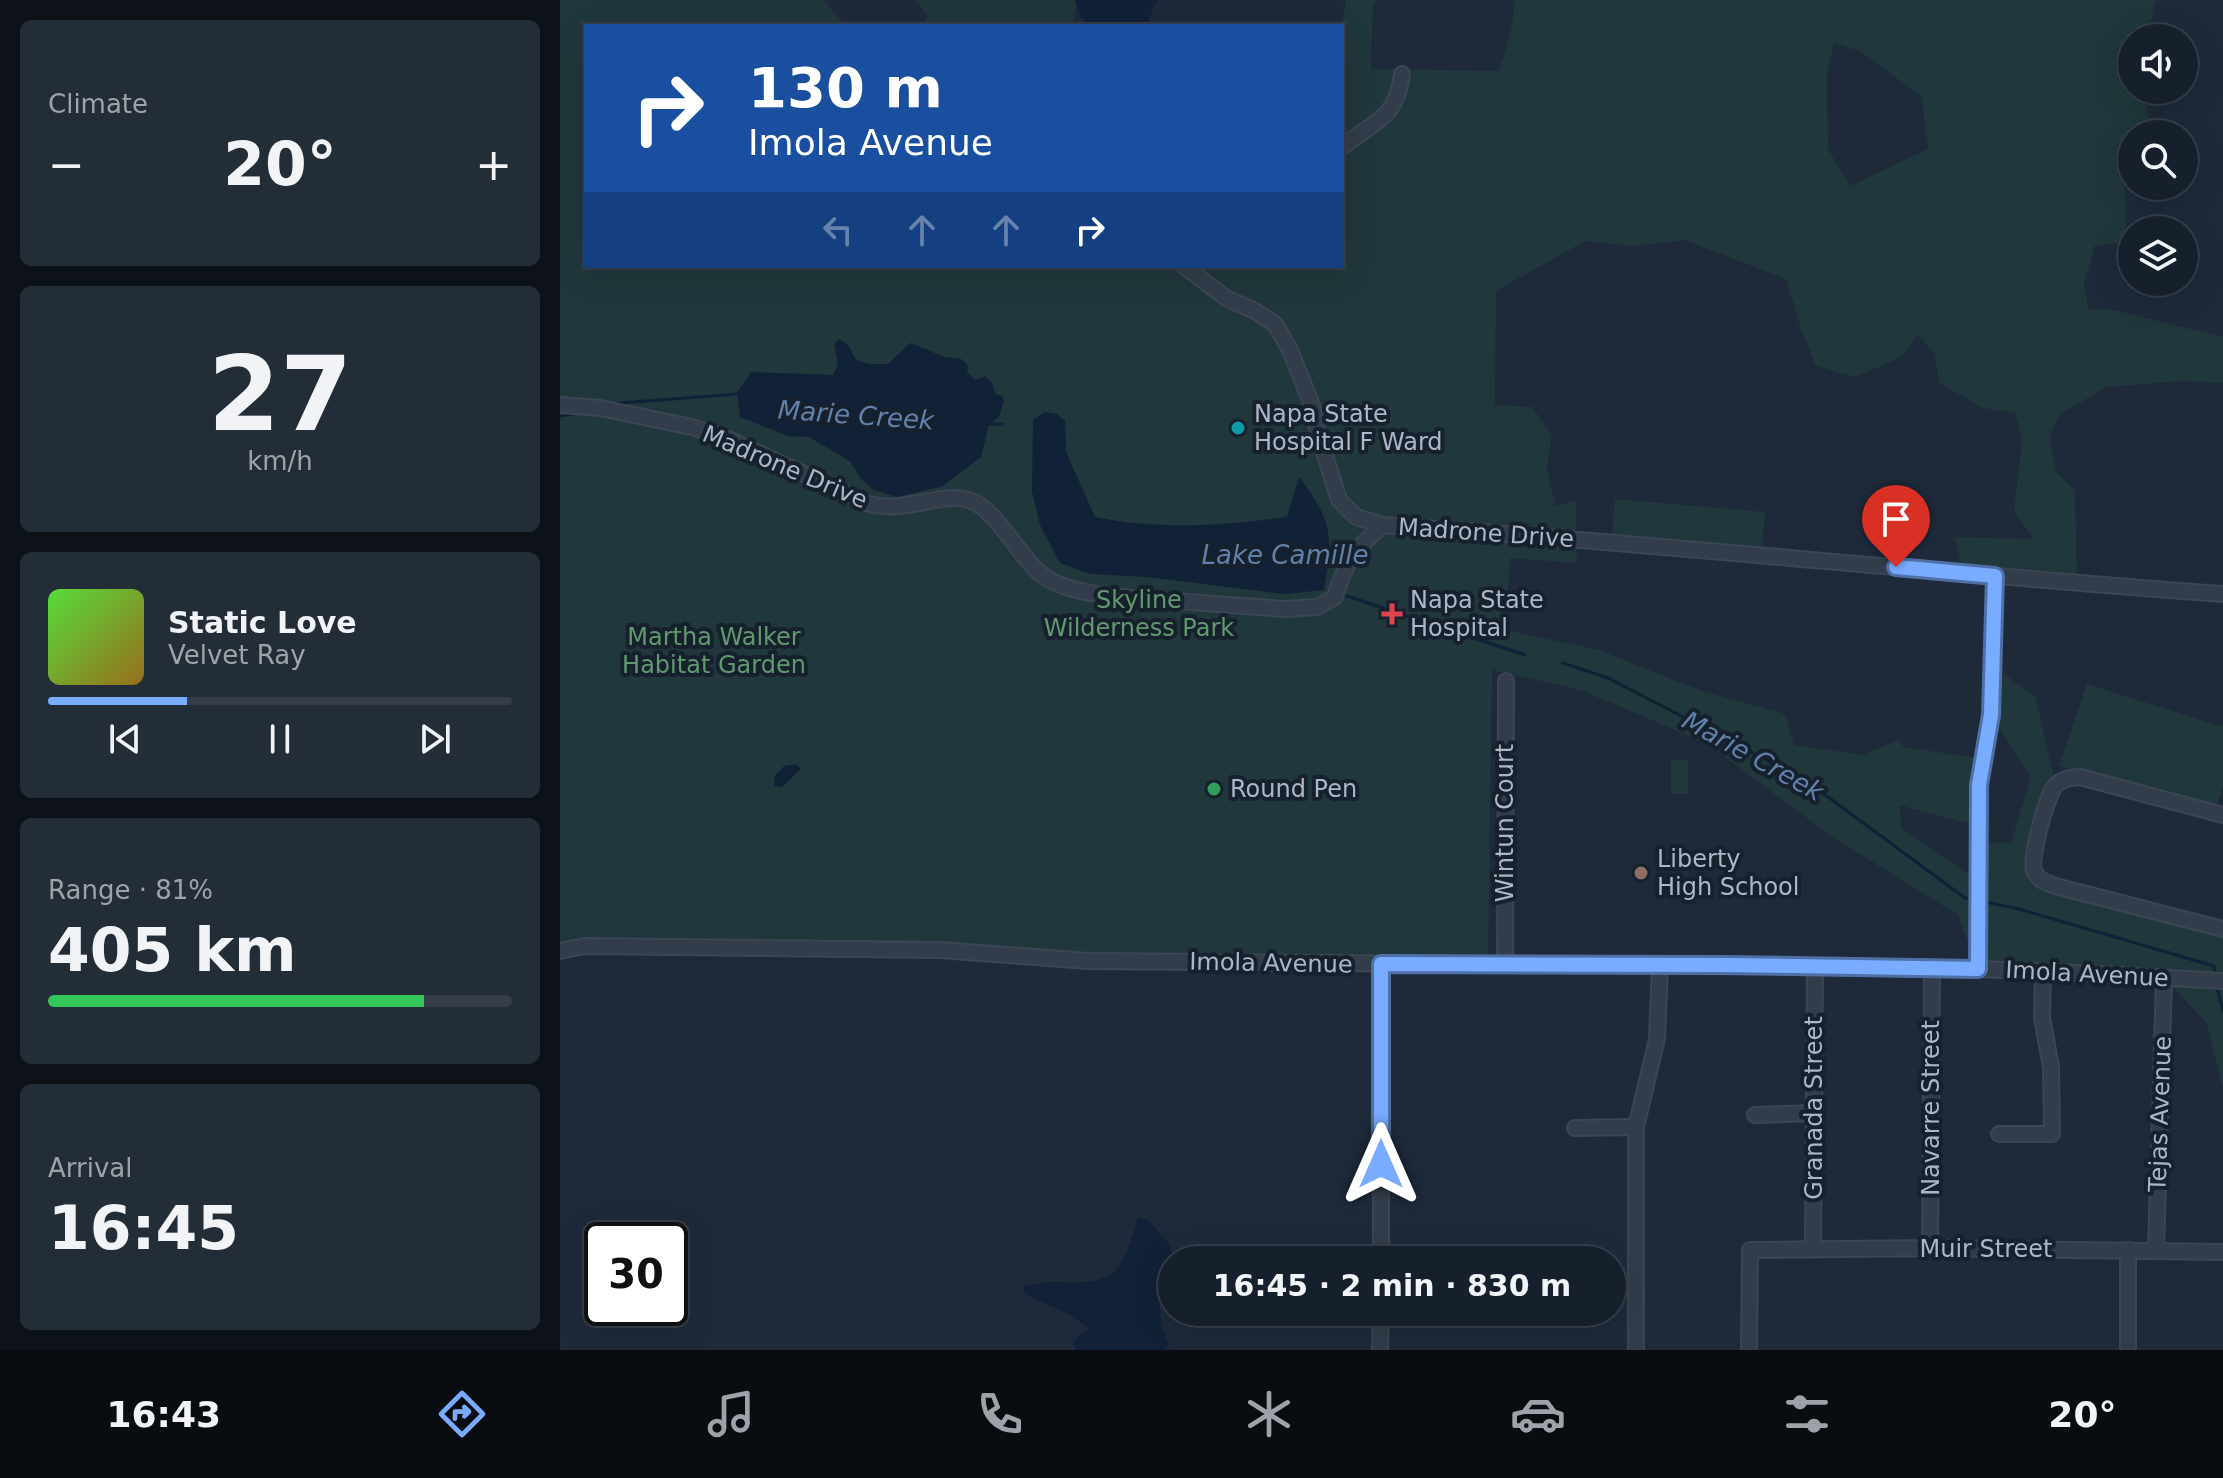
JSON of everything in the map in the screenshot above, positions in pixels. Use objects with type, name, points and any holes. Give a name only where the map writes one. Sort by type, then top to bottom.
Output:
[{"type":"street","points":[[1344,146],[1383,117],[1396,102],[1402,74]]},
{"type":"street","points":[[1187,268],[1226,298],[1275,324],[1290,350],[1312,405],[1329,474],[1339,500],[1356,517],[1383,525]]},
{"type":"street","name":"Madrone Drive","points":[[560,405],[600,408],[704,431],[882,508],[956,498],[970,500],[984,508],[1043,576],[1094,594],[1285,609],[1317,607],[1335,597],[1354,551],[1383,525],[2223,594]]},
{"type":"street","points":[[1978,969],[1979,785],[1991,715],[1995,576]]},
{"type":"street","name":"Wintun Court","points":[[1505,965],[1506,681]]},
{"type":"street","points":[[2223,815],[2080,777],[2065,779],[2050,791],[2034,854],[2034,870],[2042,881],[2059,887],[2223,929]]},
{"type":"street","name":"Imola Avenue","points":[[560,951],[585,946],[940,950],[1088,961],[1932,968],[2223,981]]},
{"type":"street","points":[[1381,964],[1381,1246]]},
{"type":"street","points":[[1636,1350],[1636,1127],[1657,1039],[1660,966]]},
{"type":"street","name":"Granada Street","points":[[1813,1249],[1815,967]]},
{"type":"street","name":"Navarre Street","points":[[1930,1248],[1932,968]]},
{"type":"street","points":[[1999,1134],[2052,1134],[2051,1067],[2042,1018],[2043,971]]},
{"type":"street","name":"Tejas Avenue","points":[[2156,1250],[2164,978]]},
{"type":"street","points":[[1755,1115],[1814,1113]]},
{"type":"street","points":[[1575,1128],[1636,1127]]},
{"type":"street","name":"Muir Street","points":[[1749,1350],[1750,1250],[1930,1248],[2223,1252]]},
{"type":"street","points":[[2128,1250],[2128,1350]]},
{"type":"street","points":[[1380,1350],[1381,1326]]},
{"type":"green space","name":"Skyline Wilderness Park","points":[[560,0],[823,0],[844,24],[584,24],[584,268],[1344,268],[1343,24],[1346,0],[1376,0],[1373,5],[1371,69],[1499,71],[1511,31],[1515,0],[2156,0],[2151,24],[2118,24],[2118,104],[2146,104],[2149,120],[2118,120],[2118,200],[2125,200],[2126,216],[2118,216],[2118,243],[2095,246],[2084,283],[2088,309],[2114,310],[2223,337],[2223,383],[2181,381],[2107,387],[2060,414],[2049,437],[2056,472],[2075,490],[2077,584],[1962,573],[1955,537],[2034,539],[2014,512],[2022,439],[2015,413],[1983,408],[1939,383],[1935,354],[1918,335],[1900,358],[1855,377],[1816,366],[1786,279],[1685,240],[1633,246],[1585,241],[1496,291],[1495,405],[1532,407],[1552,435],[1547,467],[1555,506],[1576,501],[1577,563],[1510,558],[1506,623],[1510,631],[1599,650],[1702,691],[1785,714],[1794,745],[1862,755],[1898,740],[1904,747],[1983,759],[1978,826],[1899,805],[1902,829],[1977,880],[1978,842],[2011,843],[2031,777],[1991,715],[1992,666],[2035,696],[2056,785],[2034,854],[2042,881],[2223,929],[2223,1088],[2207,1023],[2164,978],[1978,969],[1958,915],[1834,838],[1708,744],[1581,690],[1492,670],[1488,965],[560,951]],"holes":[[[1834,43],[1860,51],[1922,97],[1928,149],[1850,186],[1828,149],[1827,74]]]},
{"type":"green space","points":[[915,0],[1075,0],[1076,3],[1073,24],[923,24],[928,16]]},
{"type":"green space","points":[[1615,499],[1765,512],[1762,547],[1612,534]]},
{"type":"green space","points":[[2087,684],[2223,727],[2223,787],[2216,808],[2059,766]]},
{"type":"green space","points":[[1671,760],[1688,760],[1688,794],[1671,794]]},
{"type":"water","points":[[1075,0],[1157,0],[1147,24],[1088,24],[1081,17]]},
{"type":"water","points":[[839,339],[848,345],[856,360],[868,364],[888,364],[910,343],[945,357],[961,359],[968,365],[967,372],[975,380],[985,376],[992,383],[995,394],[1002,396],[1004,401],[999,417],[989,424],[981,457],[943,486],[897,497],[874,490],[862,480],[850,461],[809,437],[788,436],[740,417],[737,393],[751,372],[833,375],[838,364],[834,344]]},
{"type":"water","name":"Lake Camille","points":[[1045,412],[1057,414],[1065,421],[1066,452],[1095,517],[1142,524],[1191,525],[1287,517],[1299,477],[1319,506],[1328,530],[1329,555],[1324,590],[1285,594],[1146,577],[1091,574],[1060,563],[1040,525],[1032,492],[1033,420]]},
{"type":"water","points":[[796,764],[801,769],[782,787],[774,786],[775,776],[784,766]]},
{"type":"water","points":[[1138,1218],[1148,1220],[1170,1245],[1158,1246],[1158,1326],[1162,1326],[1169,1345],[1165,1350],[1075,1350],[1073,1341],[1089,1329],[1066,1313],[1024,1293],[1024,1286],[1046,1282],[1087,1282],[1106,1277],[1120,1265]]},
{"type":"waterway","name":"Marie Creek","points":[[619,403],[738,394]]},
{"type":"waterway","name":"Marie Creek","points":[[560,416],[580,413]]},
{"type":"waterway","name":"Marie Creek","points":[[989,424],[1002,424]]},
{"type":"waterway","name":"Marie Creek","points":[[1344,595],[1525,655]]},
{"type":"waterway","name":"Marie Creek","points":[[1563,663],[1608,678],[1805,780],[1965,898],[1971,899]]},
{"type":"waterway","name":"Marie Creek","points":[[1985,902],[2019,909],[2214,966],[2215,976]]},
{"type":"waterway","name":"Marie Creek","points":[[2216,984],[2223,1011]]},
{"type":"place","name":"Napa State Hospital F Ward","points":[[1238,428]]},
{"type":"place","name":"Napa State Hospital","points":[[1392,614]]},
{"type":"place","name":"Round Pen","points":[[1214,789]]},
{"type":"place","name":"Liberty High School","points":[[1641,873]]},
{"type":"route","points":[[1381,1164],[1381,964],[1978,969],[1979,785],[1991,715],[1995,576],[1896,567]]},
{"type":"park label","name":"Martha Walker Habitat Garden","points":[[714,651]]}]
